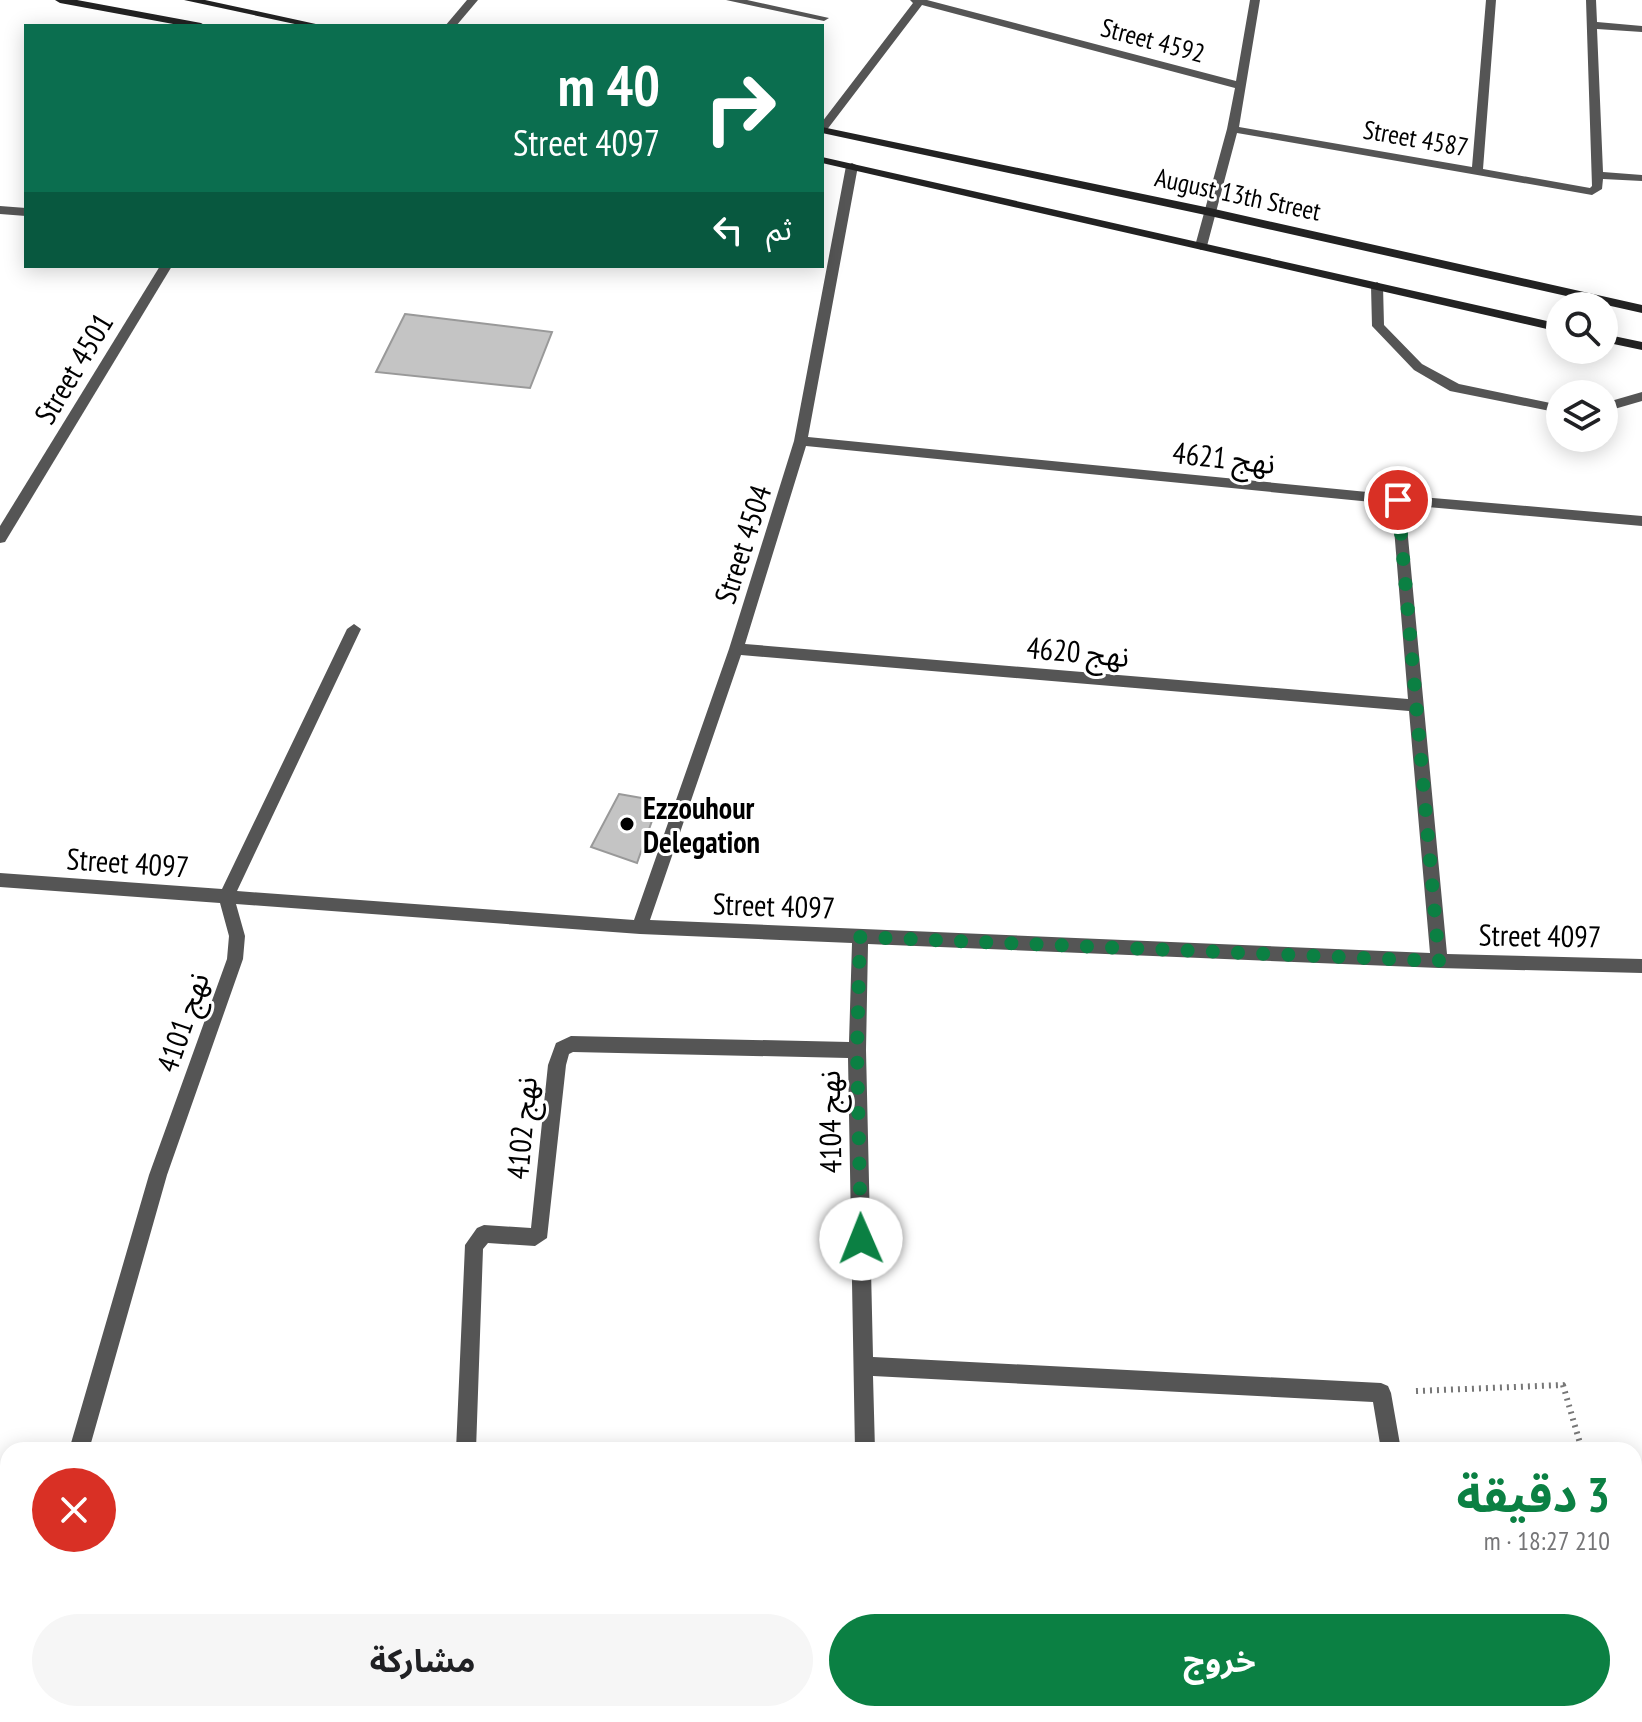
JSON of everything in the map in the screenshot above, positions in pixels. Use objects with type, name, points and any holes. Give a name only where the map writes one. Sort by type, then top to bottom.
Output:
[{"type":"main road","points":[[60,0],[190,24]]},
{"type":"main road","points":[[189,0],[224,3],[312,24]]},
{"type":"main road","name":"August 13th Street","points":[[824,129],[1642,309]]},
{"type":"main road","name":"August 13th Street","points":[[824,160],[1546,325]]},
{"type":"main road","points":[[1618,341],[1642,346]]},
{"type":"street","points":[[452,24],[473,0]]},
{"type":"street","points":[[731,0],[824,18]]},
{"type":"street","points":[[1201,246],[1233,129],[1255,0]]},
{"type":"street","points":[[1477,171],[1491,0]]},
{"type":"street","points":[[1591,0],[1597,175],[1642,178]]},
{"type":"street","points":[[824,126],[917,1]]},
{"type":"street","name":"Street 4592","points":[[917,1],[1241,86]]},
{"type":"street","points":[[1591,25],[1642,29]]},
{"type":"street","name":"Street 4587","points":[[1233,129],[1582,192],[1592,192],[1598,187],[1597,175]]},
{"type":"street","name":"Street 4504","points":[[640,927],[736,649],[801,441],[852,166]]},
{"type":"street","points":[[0,210],[24,212]]},
{"type":"street","name":"Street 4501","points":[[0,538],[165,268]]},
{"type":"street","points":[[1377,286],[1378,326],[1418,367],[1455,388],[1546,406]]},
{"type":"street","points":[[1618,404],[1642,396]]},
{"type":"street","name":"نهج 4621","points":[[801,441],[1642,521]]},
{"type":"street","points":[[1398,500],[1439,961]]},
{"type":"street","points":[[226,897],[354,629]]},
{"type":"street","name":"نهج 4620","points":[[736,649],[1416,706]]},
{"type":"street","name":"Street 4097","points":[[0,880],[640,927],[1439,961],[1642,966]]},
{"type":"street","name":"نهج 4101","points":[[81,1442],[158,1175],[235,959],[236,928],[226,897]]},
{"type":"street","name":"نهج 4104","points":[[860,937],[857,1050],[865,1442]]},
{"type":"street","name":"نهج 4102","points":[[466,1442],[474,1245],[484,1234],[535,1237],[540,1232],[557,1065],[562,1049],[571,1044],[633,1044],[857,1050]]},
{"type":"street","points":[[864,1366],[1381,1393],[1390,1442]]},
{"type":"path","points":[[1381,1393],[1563,1385],[1580,1442]]},
{"type":"building","points":[[405,314],[552,332],[530,388],[376,372]]},
{"type":"building","name":"Ezzouhour Delegation","points":[[619,794],[659,801],[637,863],[591,847]]},
{"type":"place","name":"Ezzouhour Delegation","points":[[627,824]]},
{"type":"route","points":[[861,1239],[857,1050],[860,937],[1439,961],[1398,500]]}]
